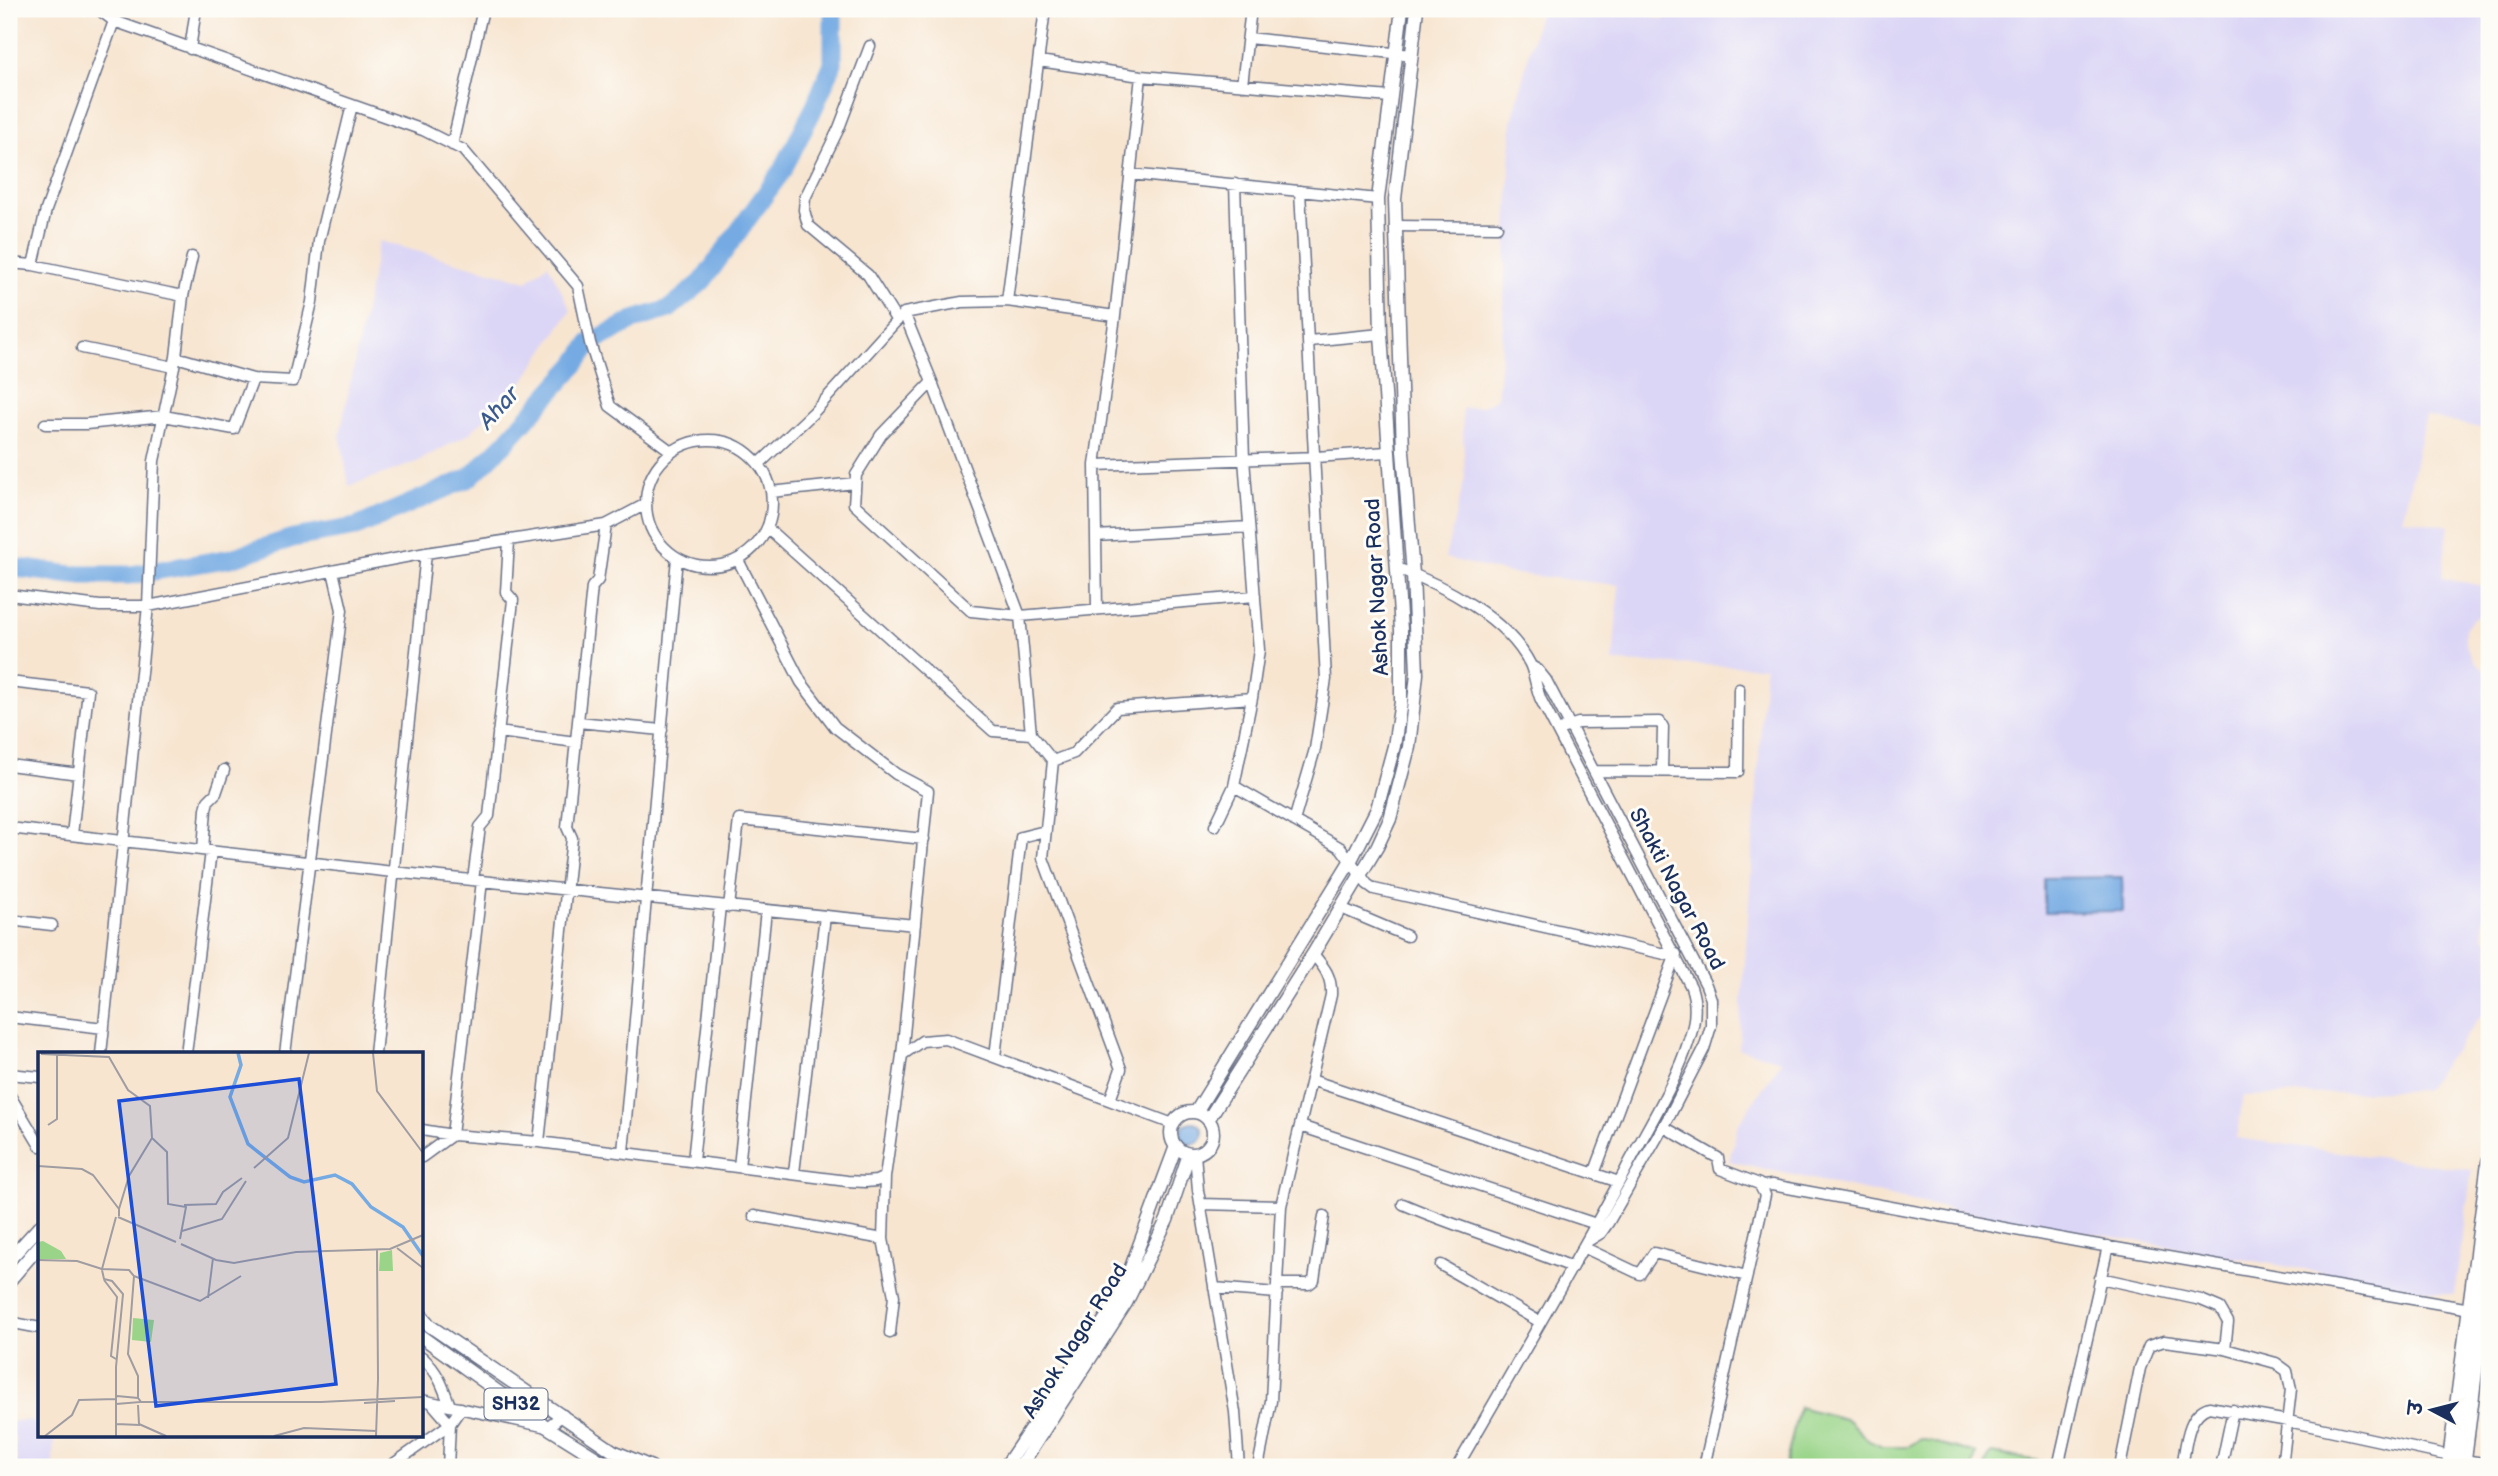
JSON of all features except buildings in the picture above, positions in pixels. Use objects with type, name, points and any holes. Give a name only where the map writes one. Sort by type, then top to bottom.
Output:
[{"type":"highway","points":[[2457,1463],[2483,1252],[2489,1162]]},
{"type":"highway","points":[[2476,1310],[2489,1260]]},
{"type":"main road","name":"Ashok Nagar Road","points":[[1196,1112],[1351,860],[1371,822],[1390,765],[1398,724],[1402,670],[1381,334],[1378,199],[1401,9]]},
{"type":"main road","points":[[1208,1120],[1342,908],[1391,819],[1412,729],[1418,674],[1403,451],[1395,199],[1417,9]]},
{"type":"main road","points":[[1196,1112],[1212,1126],[1211,1141],[1202,1152],[1192,1154],[1176,1146],[1172,1139],[1173,1124],[1185,1113],[1196,1112]]},
{"type":"main road","points":[[1006,1467],[1108,1315],[1130,1270],[1176,1146]]},
{"type":"main road","name":"Ashok Nagar Road","points":[[1020,1467],[1126,1303],[1167,1220],[1192,1154]]},
{"type":"main road","points":[[9,1260],[38,1228]]},
{"type":"main road","points":[[9,1281],[38,1247]]},
{"type":"main road","points":[[424,1318],[430,1326],[613,1451],[651,1467]]},
{"type":"main road","name":"SH32","points":[[424,1338],[547,1427],[611,1467]]},
{"type":"street","points":[[97,9],[114,21],[423,130],[463,150],[578,286],[590,343],[610,406],[671,451]]},
{"type":"street","points":[[190,49],[196,9]]},
{"type":"street","points":[[452,145],[483,9]]},
{"type":"street","points":[[1007,301],[1045,9]]},
{"type":"street","points":[[1242,85],[1251,9]]},
{"type":"street","points":[[33,265],[46,210],[114,21]]},
{"type":"street","points":[[1248,38],[1412,55]]},
{"type":"street","points":[[870,46],[839,128],[805,198],[804,210],[808,225],[868,275],[901,317],[932,382],[1020,616],[1031,734],[1053,761],[1042,858],[1121,1069],[1110,1100]]},
{"type":"street","points":[[1039,61],[1141,76],[1390,97]]},
{"type":"street","points":[[1097,609],[1095,465],[1115,316],[1141,76]]},
{"type":"street","points":[[82,348],[175,362],[253,379],[293,381],[312,302],[319,241],[352,105]]},
{"type":"street","points":[[1130,174],[1378,199]]},
{"type":"street","points":[[1215,826],[1234,786],[1259,650],[1244,459],[1235,184]]},
{"type":"street","points":[[1294,821],[1315,749],[1326,679],[1300,191]]},
{"type":"street","points":[[1395,226],[1497,227]]},
{"type":"street","points":[[102,1052],[148,606],[154,461],[175,362],[183,296],[192,257]]},
{"type":"street","points":[[9,263],[33,265],[183,296]]},
{"type":"street","points":[[759,464],[813,413],[901,317],[962,302],[1007,301],[1115,316]]},
{"type":"street","points":[[1309,341],[1381,334]]},
{"type":"street","points":[[45,424],[86,424],[164,416],[234,429],[253,379]]},
{"type":"street","points":[[932,382],[881,435],[856,475],[854,504],[971,611],[1020,616],[1255,596]]},
{"type":"street","points":[[716,439],[737,445],[753,456],[766,473],[773,501],[767,528],[759,543],[738,560],[717,566],[698,566],[677,558],[655,536],[646,515],[649,481],[660,462],[671,451],[691,441],[716,439]]},
{"type":"street","points":[[1095,465],[1388,452]]},
{"type":"street","points":[[771,492],[855,484]]},
{"type":"street","points":[[9,595],[100,606],[148,606],[426,553],[606,525],[646,504]]},
{"type":"street","points":[[540,1142],[572,838],[567,827],[592,587],[598,580],[606,525]]},
{"type":"street","points":[[1096,536],[1249,527]]},
{"type":"street","points":[[767,528],[993,731],[1031,734]]},
{"type":"street","points":[[424,1156],[452,1135],[478,881],[480,827],[489,816],[513,600],[506,592],[509,541]]},
{"type":"street","points":[[375,1052],[426,553]]},
{"type":"street","points":[[623,1152],[677,558]]},
{"type":"street","points":[[738,560],[802,682],[835,727],[896,774],[928,791],[902,1055],[885,1177],[883,1239],[894,1296],[890,1333]]},
{"type":"street","name":"Shakti Nagar Road","points":[[1397,568],[1413,574],[1490,618],[1507,633],[1531,666],[1541,700],[1693,995],[1695,1011],[1691,1033],[1673,1077],[1619,1182],[1457,1467]]},
{"type":"street","points":[[285,1052],[342,610],[333,571]]},
{"type":"street","name":"Shakti Nagar Road","points":[[1531,666],[1546,680],[1709,992],[1712,1003],[1711,1026],[1704,1049],[1664,1127],[1604,1230],[1584,1245]]},
{"type":"street","points":[[9,682],[88,691],[72,835]]},
{"type":"street","points":[[1594,771],[1738,772],[1740,689]]},
{"type":"street","points":[[1053,761],[1074,753],[1117,708],[1252,698]]},
{"type":"street","points":[[578,722],[662,730]]},
{"type":"street","points":[[1558,733],[1570,725],[1582,722],[1662,723],[1662,771]]},
{"type":"street","points":[[498,732],[576,742]]},
{"type":"street","points":[[9,765],[79,774]]},
{"type":"street","points":[[186,1052],[207,851],[206,809],[208,801],[216,793],[224,770]]},
{"type":"street","points":[[1234,786],[1341,848],[1374,889],[1637,947],[1671,951],[1684,944]]},
{"type":"street","points":[[693,1161],[724,906],[739,820],[924,839]]},
{"type":"street","points":[[9,828],[567,891],[915,925]]},
{"type":"street","points":[[995,1057],[1021,837],[1045,831]]},
{"type":"street","points":[[1342,908],[1407,936]]},
{"type":"street","points":[[739,1167],[766,910]]},
{"type":"street","points":[[794,1173],[825,916]]},
{"type":"street","points":[[9,920],[52,925]]},
{"type":"street","points":[[1594,1174],[1671,951]]},
{"type":"street","points":[[1258,1467],[1271,1401],[1281,1206],[1332,984],[1328,971],[1313,954]]},
{"type":"street","points":[[9,1017],[104,1028]]},
{"type":"street","points":[[902,1055],[922,1041],[946,1039],[1173,1124]]},
{"type":"street","points":[[9,1074],[38,1077]]},
{"type":"street","points":[[1311,1080],[1619,1182]]},
{"type":"street","points":[[9,1094],[38,1143]]},
{"type":"street","points":[[1300,1126],[1596,1224]]},
{"type":"street","points":[[1664,1127],[1718,1158],[1720,1170],[1762,1186],[1772,1185],[2476,1310]]},
{"type":"street","points":[[424,1130],[865,1182],[885,1177]]},
{"type":"street","points":[[1192,1154],[1235,1412],[1239,1467]]},
{"type":"street","points":[[1704,1467],[1764,1201],[1762,1186]]},
{"type":"street","points":[[1200,1204],[1281,1206]]},
{"type":"street","points":[[1403,1204],[1572,1267]]},
{"type":"street","points":[[754,1216],[883,1239]]},
{"type":"street","points":[[1214,1288],[1278,1288],[1314,1280],[1324,1216]]},
{"type":"street","points":[[1584,1245],[1640,1274],[1654,1253],[1747,1276]]},
{"type":"street","points":[[2058,1467],[2108,1246]]},
{"type":"street","points":[[1441,1265],[1540,1322]]},
{"type":"street","points":[[2100,1279],[2201,1300],[2220,1308],[2228,1322],[2225,1349]]},
{"type":"street","points":[[9,1320],[38,1328]]},
{"type":"street","points":[[2120,1467],[2140,1368],[2149,1346],[2164,1341],[2225,1349],[2276,1363],[2287,1371],[2291,1389],[2282,1467]]},
{"type":"street","points":[[424,1359],[442,1380],[455,1407],[450,1424],[448,1467]]},
{"type":"street","points":[[426,1401],[547,1427],[563,1415]]},
{"type":"street","points":[[426,1401],[450,1424]]},
{"type":"street","points":[[2182,1467],[2192,1421],[2196,1414],[2208,1407],[2288,1421],[2457,1463],[2489,1464]]},
{"type":"street","points":[[2221,1467],[2233,1410]]},
{"type":"street","points":[[389,1467],[450,1424]]},
{"type":"shaded area","points":[[1540,9],[1630,9],[1664,20],[1667,9],[2489,9],[2489,430],[2425,416],[2403,518],[2449,526],[2441,578],[2489,587],[2489,613],[2477,616],[2469,623],[2465,629],[2465,644],[2475,663],[2489,674],[2489,907],[2483,918],[2484,936],[2489,943],[2489,1016],[2481,1016],[2424,1090],[2244,1096],[2236,1138],[2472,1170],[2454,1295],[1950,1209],[1729,1161],[1738,1125],[1782,1060],[1739,1049],[1765,667],[1613,662],[1619,585],[1508,573],[1445,558],[1465,477],[1462,409],[1483,406],[1497,398],[1502,346],[1512,122]]},
{"type":"shaded area","points":[[379,241],[527,281],[548,264],[571,310],[523,382],[469,434],[415,463],[349,486],[340,434]]},
{"type":"shaded area","points":[[29,1420],[38,1426],[38,1438],[54,1438],[53,1467],[9,1467],[17,1464],[15,1437],[9,1437],[9,1422]]},
{"type":"green space","points":[[1799,1407],[1848,1420],[1869,1441],[1883,1447],[1907,1447],[1921,1439],[1976,1453],[1973,1467],[1785,1467]]},
{"type":"green space","points":[[1992,1453],[2044,1462],[2043,1467],[1985,1467]]},
{"type":"water","points":[[2122,877],[2123,911],[2044,912],[2044,878]]},
{"type":"water","points":[[1192,1122],[1200,1125],[1203,1133],[1200,1141],[1192,1144],[1184,1141],[1181,1133],[1184,1125]]},
{"type":"waterway","name":"Ahar","points":[[9,567],[72,575],[131,575],[231,558],[293,538],[356,527],[469,478],[504,444],[576,364],[590,343],[634,320],[669,309],[702,282],[782,171],[813,110],[833,63],[833,9]]}]
